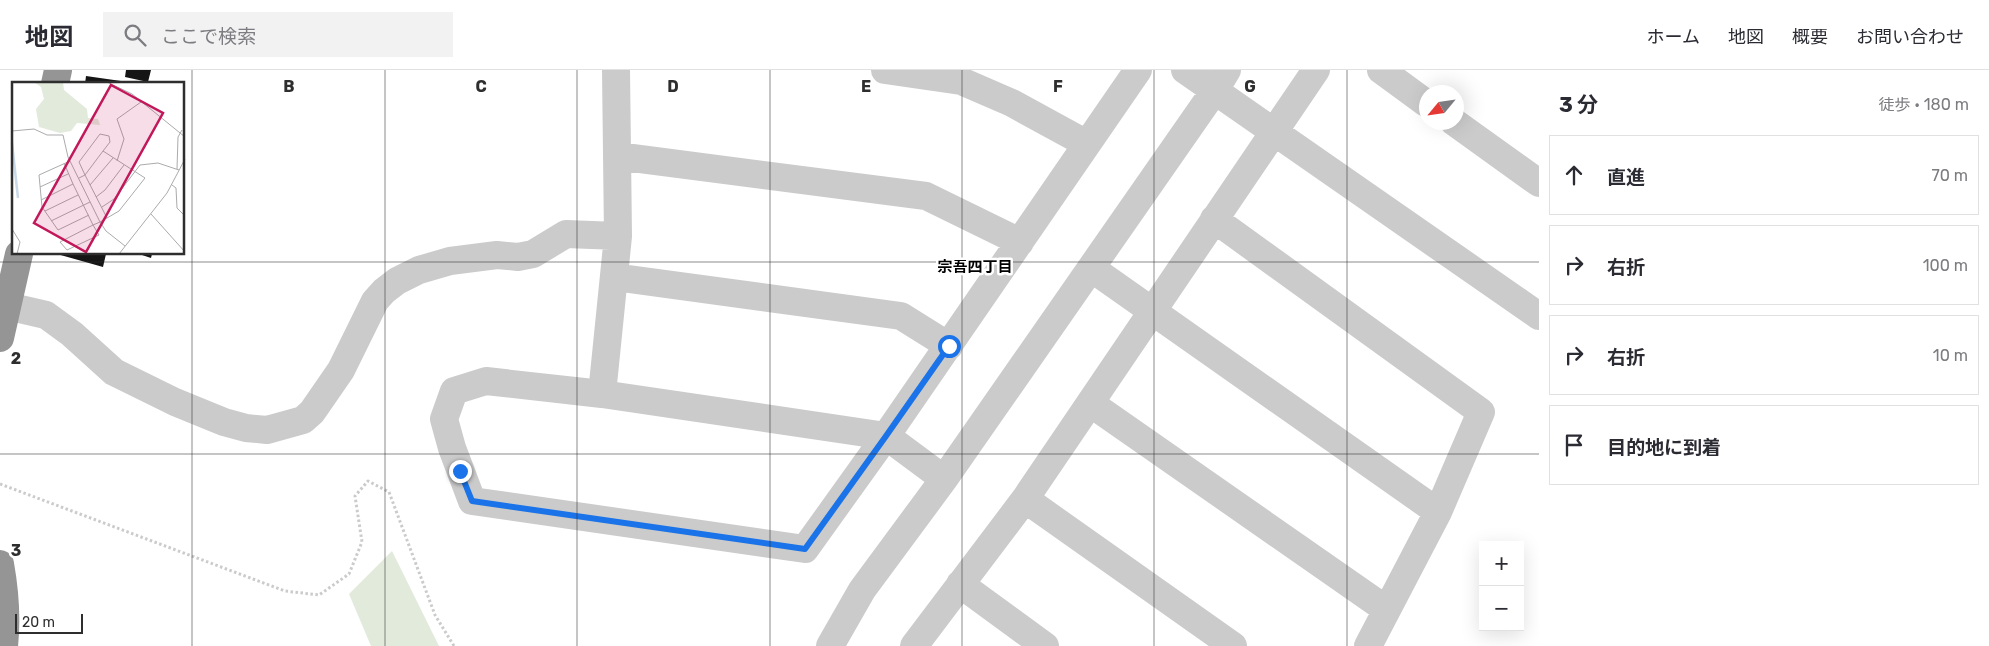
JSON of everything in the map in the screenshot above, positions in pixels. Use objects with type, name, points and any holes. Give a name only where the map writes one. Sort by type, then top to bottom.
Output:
[{"type":"highway","points":[[0,338],[19,255]]},
{"type":"highway","points":[[1,575],[6,630],[4,646]]},
{"type":"street","points":[[602,394],[618,236],[616,70]]},
{"type":"street","points":[[885,70],[961,81],[1012,103],[1087,144]]},
{"type":"street","points":[[944,479],[886,436],[602,394],[486,381],[454,391],[444,419],[452,448],[472,501],[805,549],[886,436],[949,346],[1138,70]]},
{"type":"street","points":[[1185,70],[1221,80],[1273,132],[1539,316]]},
{"type":"street","points":[[914,646],[1025,499],[1316,70]]},
{"type":"street","points":[[1381,70],[1419,97]]},
{"type":"street","points":[[840,642],[862,590],[944,479],[1221,80]]},
{"type":"street","points":[[1464,129],[1539,184]]},
{"type":"street","points":[[617,156],[926,196],[1020,242]]},
{"type":"street","points":[[1214,219],[1481,412],[1438,512],[1368,646]]},
{"type":"street","points":[[8,306],[46,315],[72,334],[114,372],[175,402],[224,422],[246,428],[267,430],[303,420],[312,412],[341,370],[375,301],[384,291],[397,282],[419,270],[450,261],[497,256],[518,257],[533,254],[566,234],[618,236]]},
{"type":"street","points":[[1091,268],[1438,512]]},
{"type":"street","points":[[614,277],[901,316],[949,346]]},
{"type":"street","points":[[1090,403],[1387,610]]},
{"type":"street","points":[[1025,499],[1233,646]]},
{"type":"street","points":[[960,584],[1045,646]]},
{"type":"path","points":[[0,484],[285,592],[319,595],[349,574],[362,542],[355,496],[368,481],[389,492],[436,615],[454,646]]},
{"type":"shaded area","points":[[392,551],[439,646],[371,646],[349,594]]},
{"type":"building","points":[[126,70],[151,70],[148,82],[125,77]]},
{"type":"building","points":[[86,76],[121,81],[121,82],[85,82]]},
{"type":"building","points":[[61,255],[106,255],[103,267]]},
{"type":"district","name":"宗吾四丁目","points":[[975,267]]},
{"type":"route","points":[[460,471],[472,501],[805,549],[949,346]]}]
